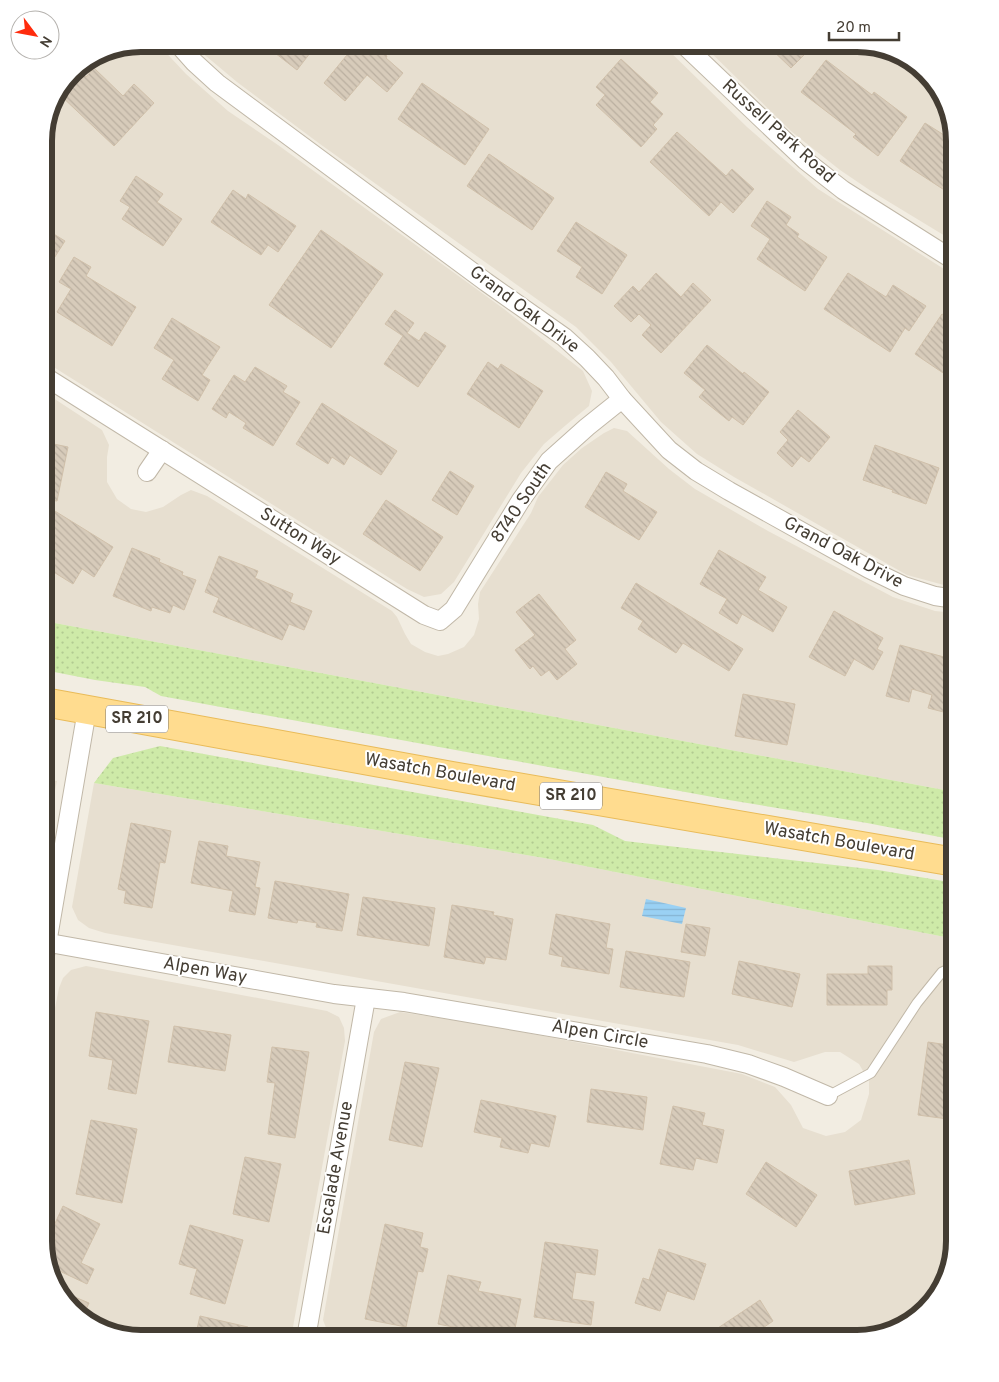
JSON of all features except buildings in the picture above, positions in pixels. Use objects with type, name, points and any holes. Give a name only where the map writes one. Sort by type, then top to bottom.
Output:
[{"type":"main road","name":"Wasatch Boulevard","points":[[52,704],[480,781],[946,860]]},
{"type":"street","name":"Grand Oak Drive","points":[[185,52],[217,83],[564,338],[606,378],[622,399],[669,450],[696,471],[869,569],[904,586],[946,598]]},
{"type":"street","name":"Russell Park Road","points":[[692,53],[806,161],[843,190],[946,254]]},
{"type":"street","name":"Sutton Way","points":[[53,382],[424,615],[440,621]]},
{"type":"street","name":"8740 South","points":[[440,621],[454,609],[521,500],[549,462],[587,427],[622,399]]},
{"type":"street","points":[[147,472],[162,450]]},
{"type":"street","points":[[52,902],[87,710]]},
{"type":"street","name":"Alpen Way","points":[[52,943],[334,994],[366,998]]},
{"type":"street","name":"Alpen Circle","points":[[366,998],[404,1002],[706,1054],[748,1064],[784,1076],[828,1096]]},
{"type":"street","name":"Escalade Avenue","points":[[308,1329],[366,998]]},
{"type":"lane","points":[[828,1096],[871,1073],[917,1002],[942,972],[946,970]]},
{"type":"shaded area","points":[[165,52],[186,74],[228,111],[278,145],[504,309],[583,371],[592,391],[589,406],[544,444],[521,473],[454,582],[441,594],[424,597],[407,589],[53,367],[53,130],[64,97],[83,75],[97,64],[124,54]]},
{"type":"shaded area","points":[[201,52],[671,53],[747,127],[818,189],[946,270],[946,586],[907,575],[697,454],[661,422],[611,362],[576,327],[320,144],[237,82]]},
{"type":"shaded area","points":[[711,53],[869,53],[902,64],[928,87],[935,97],[946,130],[946,237],[840,170],[792,132]]},
{"type":"shaded area","points":[[53,398],[102,430],[109,445],[107,482],[117,499],[131,509],[146,512],[163,507],[191,490],[207,496],[392,611],[411,644],[425,652],[438,656],[464,647],[474,635],[479,619],[478,604],[480,592],[531,513],[538,497],[563,465],[582,448],[604,433],[614,428],[627,431],[669,469],[695,489],[768,531],[893,597],[935,611],[946,612],[946,790],[53,623]]},
{"type":"shaded area","points":[[52,780],[57,781],[52,803]]},
{"type":"shaded area","points":[[94,783],[544,858],[946,937],[946,1252],[940,1274],[928,1295],[912,1311],[891,1323],[869,1329],[327,1329],[323,1320],[374,1032],[381,1019],[400,1012],[491,1026],[742,1074],[775,1087],[791,1105],[803,1128],[826,1136],[845,1132],[861,1120],[869,1094],[869,1081],[859,1064],[840,1052],[825,1052],[794,1062],[738,1045],[105,933],[89,928],[78,920],[72,907]]},
{"type":"shaded area","points":[[86,966],[327,1011],[339,1017],[344,1028],[345,1041],[293,1329],[124,1328],[97,1318],[87,1311],[64,1285],[53,1252],[52,1240],[52,1022],[59,988],[63,978],[71,970]]},
{"type":"green space","points":[[53,623],[946,790],[946,838],[161,696],[145,687],[53,672]]},
{"type":"green space","points":[[160,746],[593,825],[625,841],[878,870],[946,881],[946,937],[544,858],[94,783],[113,758]]},
{"type":"water","points":[[646,899],[686,908],[682,924],[642,916]]}]
